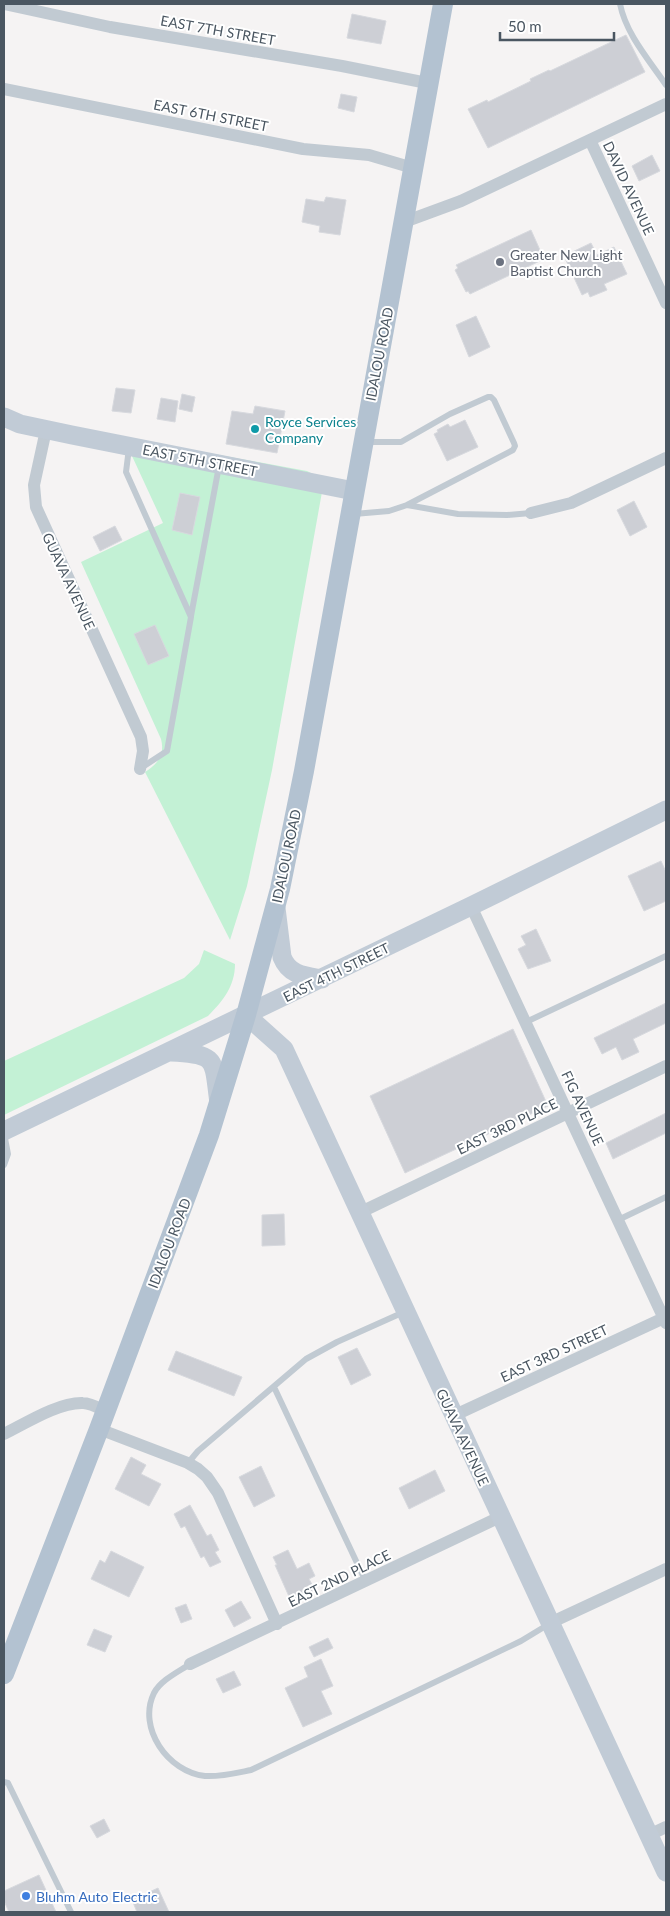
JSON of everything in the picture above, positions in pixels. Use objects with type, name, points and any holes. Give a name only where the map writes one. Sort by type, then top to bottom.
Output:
[{"type":"main road","name":"IDALOU ROAD","points":[[4,1674],[209,1135],[246,1014],[275,905],[304,771],[442,4]]},
{"type":"street","name":"EAST 7TH STREET","points":[[8,4],[110,27],[342,66],[428,83]]},
{"type":"street","name":"EAST 6TH STREET","points":[[4,89],[303,149],[370,155],[413,168]]},
{"type":"street","points":[[404,222],[461,202],[666,104]]},
{"type":"street","name":"DAVID AVENUE","points":[[590,140],[666,303]]},
{"type":"street","points":[[4,417],[20,424],[46,430]]},
{"type":"street","name":"EAST 5TH STREET","points":[[46,430],[354,490]]},
{"type":"street","name":"GUAVA AVENUE","points":[[46,430],[34,485],[36,507],[141,737],[143,751],[140,769]]},
{"type":"street","points":[[531,514],[571,503],[666,458]]},
{"type":"street","name":"EAST 4TH STREET","points":[[4,1131],[322,979],[666,810]]},
{"type":"street","points":[[275,905],[282,957],[285,964],[292,972],[299,975],[322,979]]},
{"type":"street","name":"FIG AVENUE","points":[[472,906],[665,1319]]},
{"type":"street","name":"GUAVA AVENUE","points":[[246,1014],[284,1049],[666,1872]]},
{"type":"street","points":[[170,1052],[197,1053],[211,1061],[219,1103]]},
{"type":"street","name":"EAST 3RD PLACE","points":[[361,1212],[666,1066]]},
{"type":"street","name":"EAST 3RD STREET","points":[[454,1416],[665,1319]]},
{"type":"street","points":[[4,1434],[56,1409],[73,1404],[86,1403],[102,1420],[198,1469],[207,1477],[218,1493],[277,1624]]},
{"type":"street","name":"EAST 2ND PLACE","points":[[190,1664],[500,1517]]},
{"type":"street","points":[[550,1623],[666,1569]]},
{"type":"street","points":[[649,1835],[666,1827]]},
{"type":"lane","points":[[620,4],[622,16],[631,33],[666,85]]},
{"type":"lane","points":[[351,515],[389,512],[407,505],[513,450],[516,446],[491,397],[450,414],[401,442],[363,442]]},
{"type":"lane","points":[[129,447],[126,472],[191,617]]},
{"type":"lane","points":[[140,769],[167,751],[219,464]]},
{"type":"lane","points":[[407,505],[458,514],[531,514]]},
{"type":"lane","points":[[526,1022],[666,956]]},
{"type":"lane","points":[[4,1131],[8,1154],[4,1165]]},
{"type":"lane","points":[[618,1220],[666,1197]]},
{"type":"lane","points":[[188,1463],[198,1451],[306,1359],[337,1342],[405,1311]]},
{"type":"lane","points":[[274,1387],[366,1582]]},
{"type":"lane","points":[[190,1664],[167,1679],[155,1692],[150,1710],[151,1726],[157,1745],[169,1759],[185,1770],[204,1776],[225,1775],[251,1770],[521,1641],[550,1623]]},
{"type":"lane","points":[[4,1782],[8,1783],[71,1912]]},
{"type":"green space","points":[[127,438],[307,471],[315,475],[322,492],[272,770],[247,886],[230,940],[145,772],[154,766],[161,754],[161,739],[81,562],[163,523],[126,443]]},
{"type":"green space","points":[[204,950],[235,964],[233,979],[227,993],[208,1016],[4,1115],[4,1061],[184,978],[199,964]]},
{"type":"building","points":[[352,14],[386,21],[381,44],[347,38]]},
{"type":"building","points":[[626,35],[645,72],[488,148],[468,109],[487,100],[488,102],[531,81],[530,79]]},
{"type":"building","points":[[341,94],[357,97],[354,112],[338,108]]},
{"type":"building","points":[[652,155],[660,171],[639,181],[632,166]]},
{"type":"building","points":[[326,197],[346,200],[340,235],[319,232],[320,226],[302,222],[306,199],[324,202]]},
{"type":"building","name":"Greater New Light Baptist Church","points":[[531,230],[544,259],[470,294],[468,291],[466,292],[455,270],[458,268],[456,265]]},
{"type":"building","points":[[591,243],[597,255],[614,247],[627,274],[604,284],[607,290],[590,297],[588,292],[582,295],[564,256]]},
{"type":"building","points":[[476,316],[490,347],[469,357],[456,325]]},
{"type":"building","points":[[116,388],[135,390],[131,413],[112,411]]},
{"type":"building","points":[[182,394],[195,397],[192,412],[179,409]]},
{"type":"building","points":[[161,398],[178,401],[175,422],[157,419]]},
{"type":"building","name":"Royce Services Company","points":[[255,406],[285,411],[277,453],[226,444],[232,411],[253,414]]},
{"type":"building","points":[[465,420],[478,447],[447,461],[434,434],[438,432],[437,430],[448,424],[450,427]]},
{"type":"building","points":[[180,493],[200,497],[192,535],[172,530]]},
{"type":"building","points":[[634,501],[647,527],[630,536],[617,510]]},
{"type":"building","points":[[115,526],[122,540],[100,551],[93,537]]},
{"type":"building","points":[[155,625],[169,656],[148,665],[134,634]]},
{"type":"building","points":[[661,861],[666,872],[666,901],[644,911],[628,876]]},
{"type":"building","points":[[536,929],[551,961],[528,969],[518,949],[526,945],[521,936]]},
{"type":"building","points":[[666,1003],[666,1023],[633,1039],[639,1052],[622,1060],[616,1047],[602,1054],[594,1038]]},
{"type":"building","points":[[513,1029],[548,1106],[405,1173],[370,1096]]},
{"type":"building","points":[[666,1113],[666,1133],[613,1159],[606,1143]]},
{"type":"building","points":[[284,1214],[285,1245],[262,1246],[262,1215]]},
{"type":"building","points":[[357,1348],[371,1375],[351,1385],[338,1357]]},
{"type":"building","points":[[176,1351],[242,1377],[234,1396],[168,1370]]},
{"type":"building","points":[[131,1457],[146,1465],[141,1474],[161,1484],[149,1506],[115,1489]]},
{"type":"building","points":[[261,1466],[275,1496],[254,1507],[239,1477]]},
{"type":"building","points":[[435,1470],[445,1491],[409,1509],[399,1488]]},
{"type":"building","points":[[190,1505],[207,1536],[211,1534],[219,1550],[215,1552],[221,1562],[210,1567],[204,1556],[201,1558],[185,1526],[181,1528],[174,1514]]},
{"type":"building","points":[[288,1550],[297,1569],[309,1563],[315,1576],[309,1579],[315,1590],[291,1601],[273,1557]]},
{"type":"building","points":[[111,1551],[144,1567],[129,1597],[91,1579],[100,1560],[105,1563]]},
{"type":"building","points":[[241,1601],[251,1618],[234,1627],[225,1610]]},
{"type":"building","points":[[186,1604],[192,1619],[181,1623],[175,1608]]},
{"type":"building","points":[[94,1629],[112,1636],[105,1652],[87,1645]]},
{"type":"building","points":[[328,1638],[333,1648],[314,1657],[309,1647]]},
{"type":"building","points":[[321,1659],[333,1686],[321,1691],[332,1714],[303,1727],[285,1688],[308,1677],[304,1667]]},
{"type":"building","points":[[234,1671],[241,1685],[223,1693],[216,1679]]},
{"type":"building","points":[[104,1819],[110,1831],[97,1838],[90,1826]]},
{"type":"building","name":"Bluhm Auto Electric","points":[[39,1875],[56,1912],[9,1912],[4,1901],[4,1891]]},
{"type":"building","points":[[158,1888],[169,1912],[137,1912],[132,1900]]},
{"type":"place","name":"Greater New Light Baptist Church","points":[[500,262]]},
{"type":"place","name":"Royce Services Company","points":[[255,429]]},
{"type":"place","name":"Bluhm Auto Electric","points":[[26,1896]]}]
